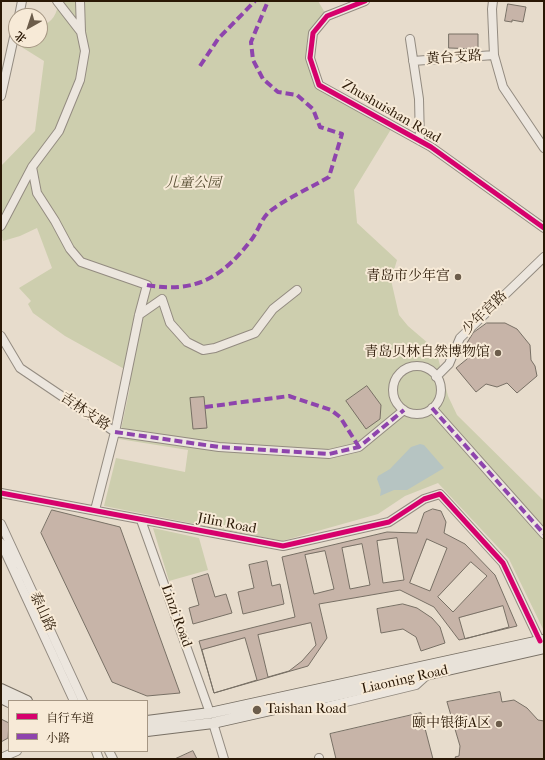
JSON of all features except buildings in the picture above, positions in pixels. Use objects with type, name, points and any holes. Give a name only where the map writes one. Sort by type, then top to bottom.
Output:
[{"type":"main road","name":"Liaoning Road","points":[[148,731],[213,723],[427,675],[543,646]]},
{"type":"main road","name":"Liaoning Road","points":[[148,721],[210,713],[543,646]]},
{"type":"main road","points":[[1,689],[25,700]]},
{"type":"street","points":[[57,1],[81,32]]},
{"type":"street","points":[[1,226],[32,167],[59,131],[80,80],[85,51],[81,32],[80,1]]},
{"type":"street","name":"Zhushuishan Road","points":[[365,1],[327,16],[313,33],[310,58],[319,85],[420,141],[544,228]]},
{"type":"street","points":[[493,1],[494,55],[503,86],[544,148]]},
{"type":"street","points":[[410,39],[419,99],[420,141]]},
{"type":"street","points":[[1,96],[12,48]]},
{"type":"street","name":"黄台支路","points":[[413,61],[494,55]]},
{"type":"street","points":[[32,167],[37,193],[55,221],[70,249],[82,262],[148,285],[139,315],[114,432],[219,447],[329,454],[359,447],[404,410]]},
{"type":"street","name":"少年宫路","points":[[436,377],[449,364],[460,338],[544,257]]},
{"type":"street","points":[[139,315],[162,299],[170,323],[187,342],[203,350],[215,348],[255,333],[273,309],[297,290]]},
{"type":"street","name":"吉林支路","points":[[1,336],[20,368],[114,432],[95,510]]},
{"type":"street","points":[[417,367],[424,368],[436,377],[440,390],[440,397],[432,408],[418,414],[404,410],[398,405],[393,391],[394,384],[402,372],[417,367]]},
{"type":"street","points":[[432,408],[544,534]]},
{"type":"street","name":"Jilin Road","points":[[1,494],[95,510],[283,546],[389,522],[424,498],[440,494],[503,563],[543,646]]},
{"type":"street","name":"Linzi Road","points":[[141,520],[210,713]]},
{"type":"street","name":"泰山路","points":[[1,524],[83,700]]},
{"type":"street","points":[[1,543],[74,700]]},
{"type":"street","points":[[213,723],[224,759]]},
{"type":"street","points":[[1,758],[15,752]]},
{"type":"green space","name":"儿童公园","points":[[59,1],[318,1],[327,16],[313,33],[310,58],[319,85],[393,126],[354,190],[357,223],[397,260],[391,280],[399,315],[408,326],[436,350],[448,396],[457,415],[544,501],[544,631],[509,559],[438,483],[405,496],[378,514],[282,541],[104,506],[116,458],[185,472],[188,450],[119,439],[130,387],[128,371],[65,336],[33,313],[28,304],[31,301],[19,288],[52,268],[37,228],[20,236],[3,241],[1,233],[1,166],[35,131],[44,61],[23,48],[48,48],[48,23],[54,17]]},
{"type":"green space","points":[[153,528],[199,538],[208,570],[169,581]]},
{"type":"shaded area","points":[[420,444],[424,445],[444,468],[407,490],[394,490],[380,496],[381,490],[377,479],[378,476],[390,469],[411,447]]},
{"type":"marked path","points":[[200,66],[218,39],[255,1]]},
{"type":"marked path","points":[[147,285],[180,287],[207,280],[219,273],[252,239],[268,213],[289,199],[329,177],[342,134],[320,127],[313,109],[297,95],[278,92],[263,79],[253,60],[251,42],[268,1]]},
{"type":"marked path","points":[[205,407],[289,396],[331,410],[340,417],[359,447]]},
{"type":"marked path","points":[[432,408],[544,534]]},
{"type":"marked path","points":[[115,432],[219,447],[329,454],[359,447],[404,410]]},
{"type":"cycle path","points":[[365,1],[327,16],[313,33],[310,58],[319,85],[431,147],[544,228]]},
{"type":"cycle path","points":[[1,493],[283,546],[389,522],[424,499],[440,494],[503,563],[540,641]]},
{"type":"place","name":"青岛市少年宫","points":[[458,277]]},
{"type":"place","name":"青岛贝林自然博物馆","points":[[498,353]]},
{"type":"place","name":"Taishan Road","points":[[257,710]]},
{"type":"place","name":"颐中银街A区","points":[[499,724]]}]
